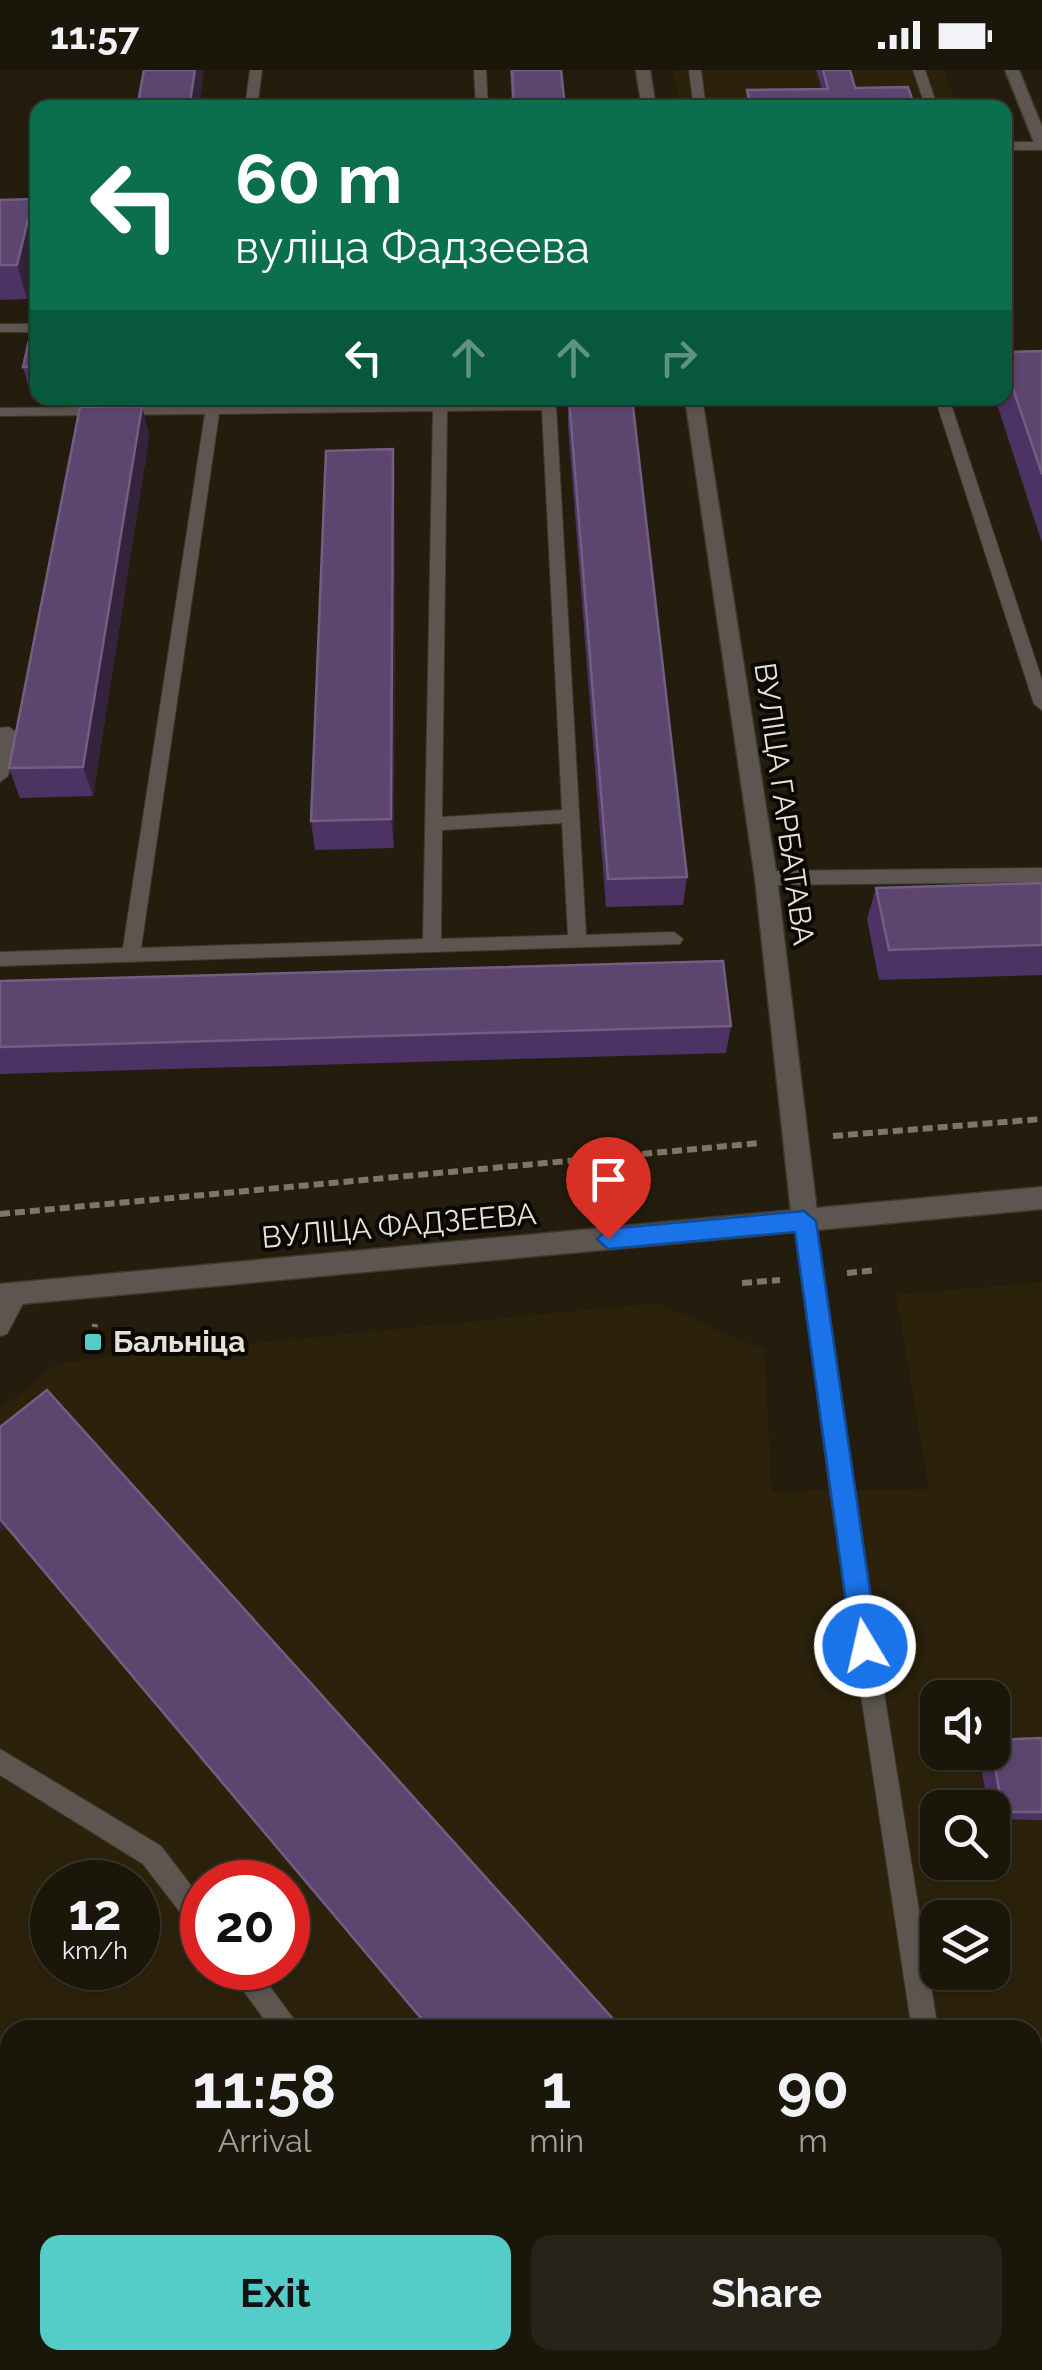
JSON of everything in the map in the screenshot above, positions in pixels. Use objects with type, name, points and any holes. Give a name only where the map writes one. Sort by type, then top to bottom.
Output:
[{"type":"street","points":[[644,70],[648,100]]},
{"type":"street","points":[[1012,70],[1042,145]]},
{"type":"street","name":"ВУЛІЦА ГАРБАТАВА","points":[[694,405],[766,878],[804,1221]]},
{"type":"street","name":"ВУЛІЦА ФАДЗЕЕВА","points":[[9,1294],[1042,1198]]},
{"type":"lane","points":[[252,100],[256,70]]},
{"type":"lane","points":[[480,70],[482,100]]},
{"type":"lane","points":[[695,70],[699,100]]},
{"type":"lane","points":[[919,70],[929,100]]},
{"type":"lane","points":[[1012,146],[1042,145]]},
{"type":"lane","points":[[0,206],[30,205]]},
{"type":"lane","points":[[0,328],[30,328]]},
{"type":"lane","points":[[944,405],[1042,704]]},
{"type":"lane","points":[[0,412],[548,406],[577,942]]},
{"type":"lane","points":[[432,946],[440,407]]},
{"type":"lane","points":[[130,955],[213,409]]},
{"type":"lane","points":[[0,734],[8,733],[0,776]]},
{"type":"lane","points":[[434,824],[570,816]]},
{"type":"lane","points":[[766,878],[1042,875]]},
{"type":"lane","points":[[0,959],[674,939]]},
{"type":"lane","points":[[804,1221],[841,1492],[922,2020]]},
{"type":"lane","points":[[0,1327],[9,1294]]},
{"type":"lane","points":[[0,1761],[152,1855],[180,1891]]},
{"type":"lane","points":[[257,1990],[281,2020]]},
{"type":"path","points":[[0,1214],[1042,1119]]},
{"type":"shaded area","points":[[673,70],[944,70],[955,100],[679,100]]},
{"type":"shaded area","points":[[1042,1282],[1042,2020],[0,2020],[0,1409],[58,1363],[656,1303],[764,1350],[772,1491],[929,1489],[896,1295]]},
{"type":"building","points":[[144,70],[195,70],[190,100],[138,100]]},
{"type":"building","points":[[512,70],[561,70],[564,100],[514,100]]},
{"type":"building","points":[[823,70],[850,70],[855,88],[908,87],[912,100],[749,100],[747,90],[828,89]]},
{"type":"building","points":[[30,199],[17,265],[0,265],[0,200]]},
{"type":"building","points":[[30,336],[30,367],[23,367]]},
{"type":"building","points":[[1042,351],[1042,474],[1012,386],[1012,352]]},
{"type":"building","points":[[570,405],[633,405],[687,877],[608,879]]},
{"type":"building","points":[[142,406],[83,767],[9,768],[80,407]]},
{"type":"building","points":[[393,449],[391,819],[311,821],[326,451]]},
{"type":"building","points":[[1042,883],[1042,945],[889,950],[876,888]]},
{"type":"building","points":[[723,961],[731,1026],[0,1047],[0,981]]},
{"type":"building","points":[[47,1390],[614,2020],[423,2020],[310,1887],[310,1860],[288,1860],[0,1519],[0,1427]]},
{"type":"building","points":[[1042,1738],[1042,1812],[1010,1812],[1010,1790],[999,1790],[996,1770],[1010,1770],[1010,1739]]},
{"type":"place","name":"Бальніца","points":[[93,1342]]},
{"type":"route","points":[[608,1239],[804,1221],[865,1646]]}]
